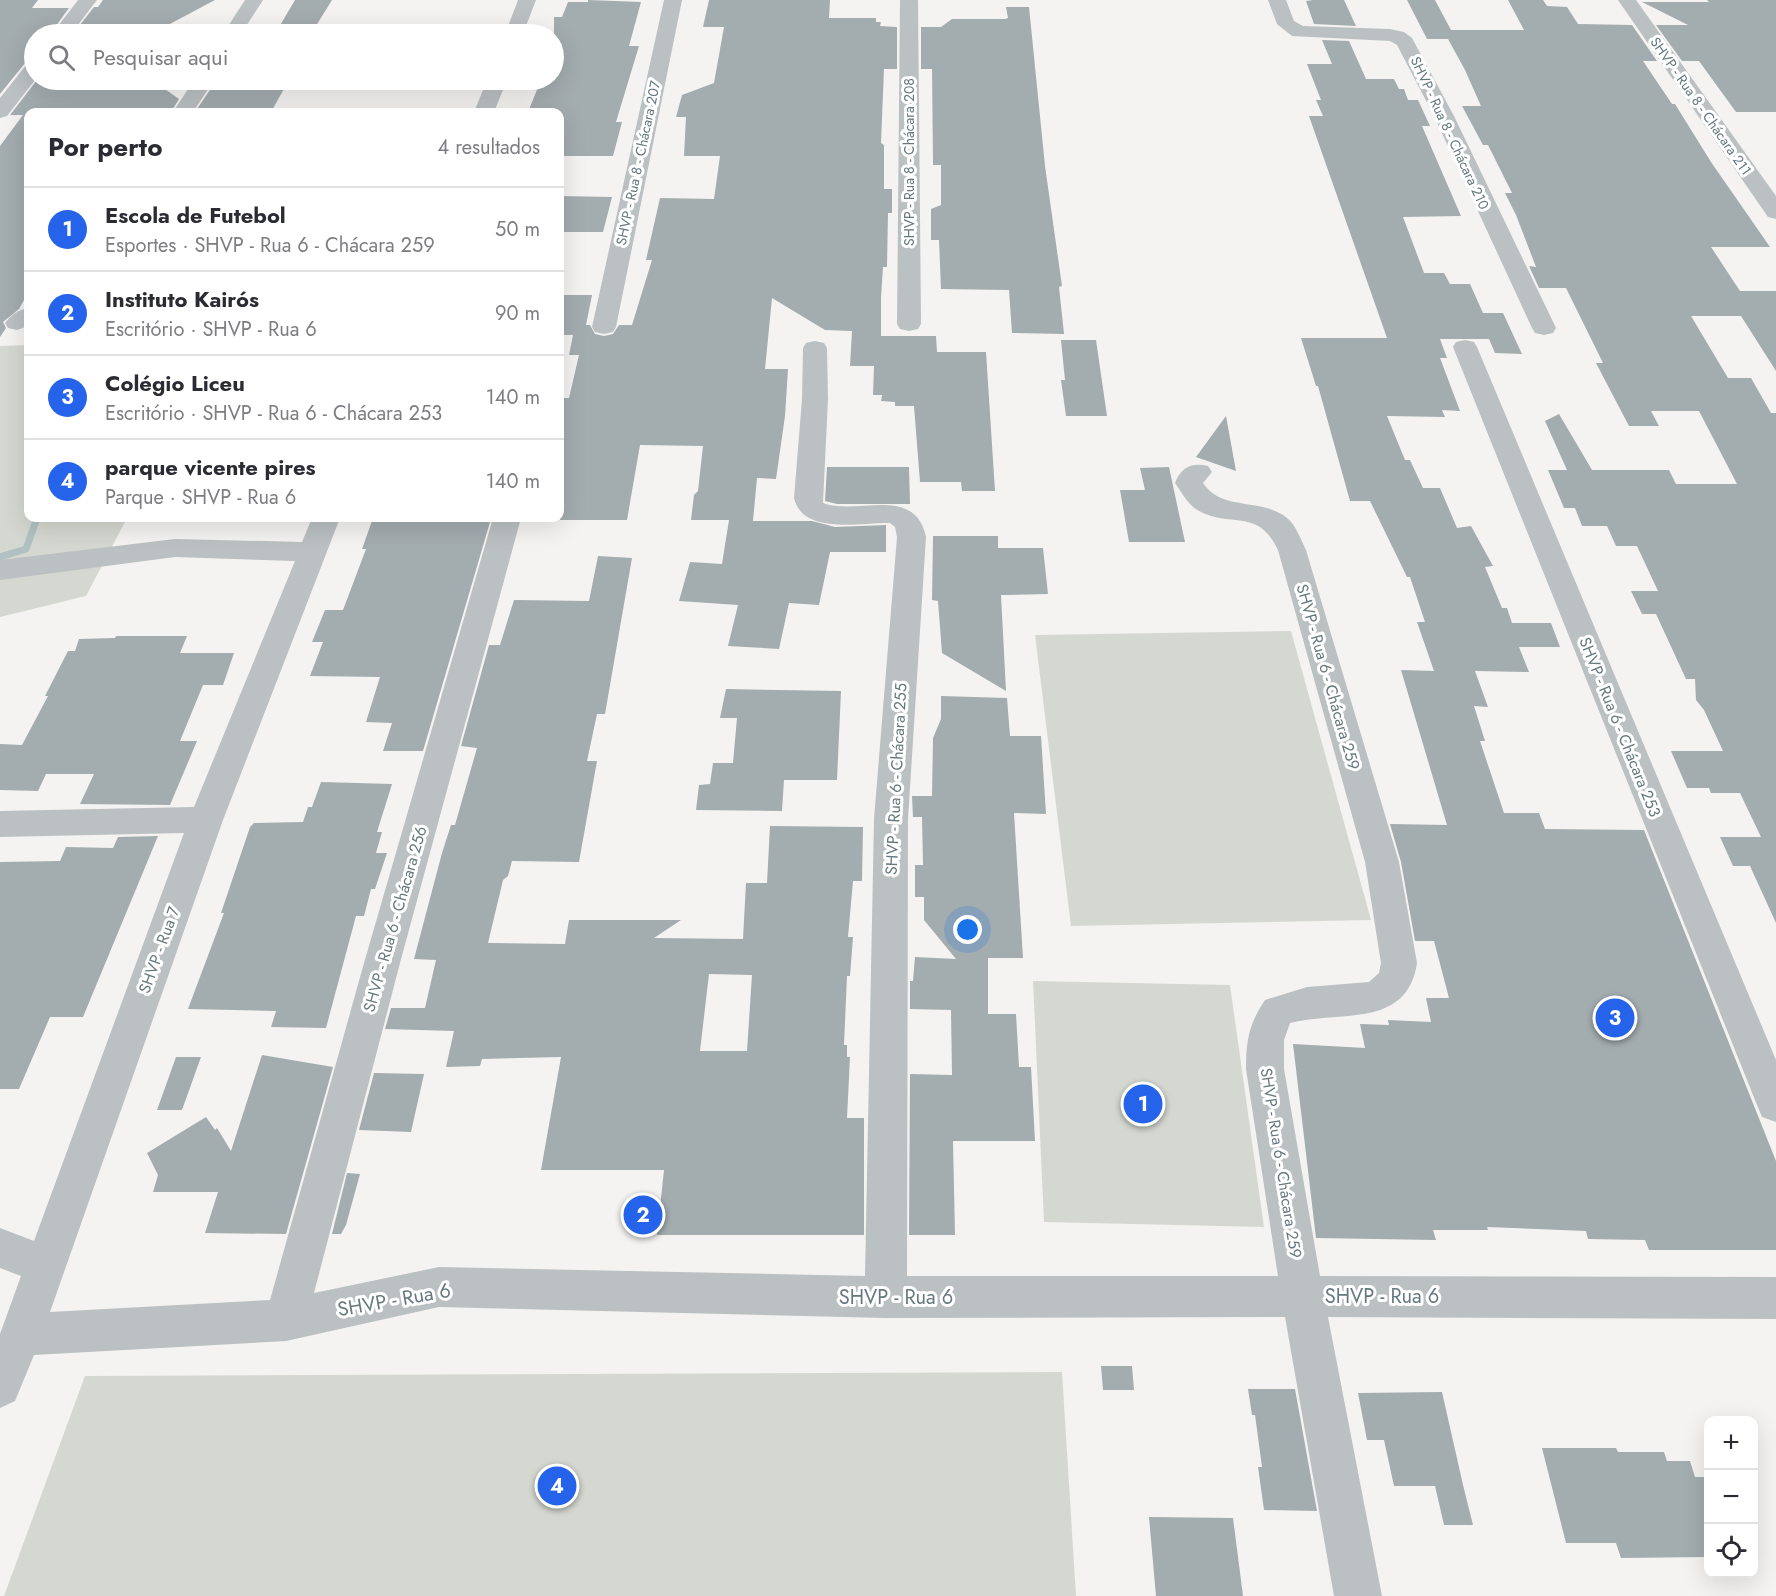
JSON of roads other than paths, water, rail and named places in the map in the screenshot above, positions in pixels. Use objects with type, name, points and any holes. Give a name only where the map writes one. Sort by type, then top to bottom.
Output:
[{"type":"street","points":[[69,24],[88,0]]},
{"type":"street","points":[[238,24],[254,0]]},
{"type":"street","points":[[518,24],[527,0]]},
{"type":"street","name":"SHVP - Rua 8 - Chácara 207","points":[[604,327],[673,0]]},
{"type":"street","name":"SHVP - Rua 8 - Chácara 208","points":[[909,0],[909,324]]},
{"type":"street","name":"SHVP - Rua 8 - Chácara 210","points":[[1277,0],[1286,24],[1299,32],[1390,35],[1397,36],[1405,42],[1444,116],[1544,328]]},
{"type":"street","name":"SHVP - Rua 8 - Chácara 211","points":[[1627,0],[1776,212]]},
{"type":"street","points":[[0,112],[24,81]]},
{"type":"street","points":[[186,108],[197,90]]},
{"type":"street","points":[[486,108],[493,90]]},
{"type":"street","name":"SHVP - Rua 6 - Chácara 253","points":[[1465,347],[1776,1105]]},
{"type":"street","name":"SHVP - Rua 6 - Chácara 255","points":[[815,348],[808,498],[811,507],[814,511],[834,514],[897,515],[904,519],[911,528],[891,819],[886,1297]]},
{"type":"street","name":"SHVP - Rua 6 - Chácara 259","points":[[1198,472],[1191,477],[1189,483],[1198,497],[1222,511],[1272,521],[1281,530],[1292,550],[1382,862],[1397,942],[1399,963],[1397,976],[1389,989],[1377,996],[1306,1003],[1278,1011],[1271,1022],[1265,1040],[1265,1069],[1287,1211],[1358,1596]]},
{"type":"street","name":"SHVP - Rua 7","points":[[0,1386],[21,1335],[206,820],[324,522]]},
{"type":"street","name":"SHVP - Rua 6 - Chácara 256","points":[[286,1320],[382,963],[506,522]]},
{"type":"street","points":[[0,570],[175,549],[313,552]]},
{"type":"street","points":[[0,824],[206,820]]},
{"type":"street","points":[[0,1248],[46,1265]]},
{"type":"street","name":"SHVP - Rua 6","points":[[21,1335],[286,1320],[439,1287],[886,1297],[1776,1298]]},
{"type":"waterway","points":[[0,557],[26,549],[36,522]]},
{"type":"place","name":"Colégio Liceu","points":[[1615,1018]]},
{"type":"place","name":"Escola de Futebol","points":[[1143,1104]]},
{"type":"place","name":"Instituto Kairós","points":[[643,1215]]},
{"type":"place","name":"parque vicente pires","points":[[557,1486]]}]
